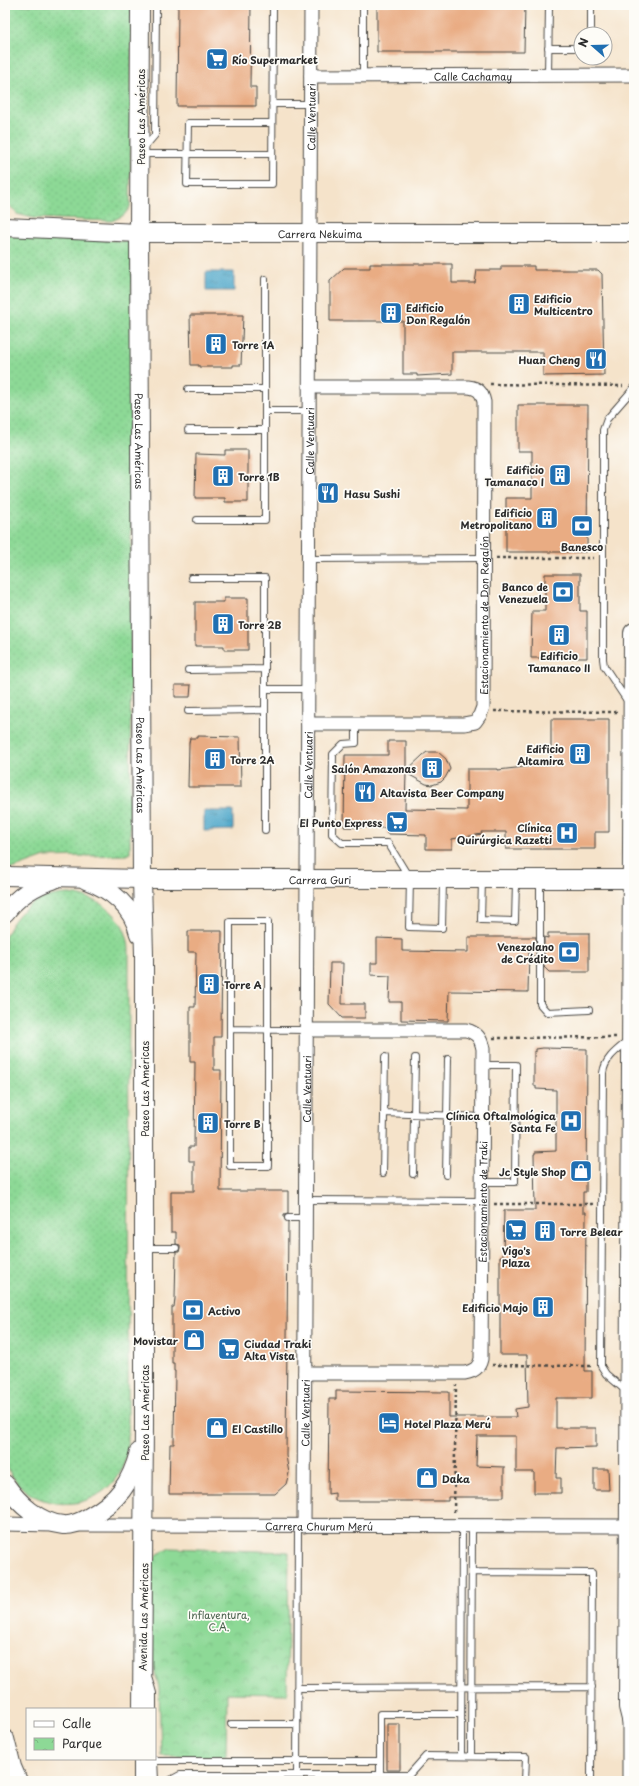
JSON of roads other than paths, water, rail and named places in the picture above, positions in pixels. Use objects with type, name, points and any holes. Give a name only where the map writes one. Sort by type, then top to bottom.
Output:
[{"type":"main road","name":"Paseo Las Américas","points":[[140,5],[139,233],[142,879],[144,955],[144,1525]]},
{"type":"main road","name":"Carrera Nekuima","points":[[5,227],[139,233],[634,233]]},
{"type":"main road","points":[[634,633],[632,1037],[633,1150],[630,1395],[632,1526],[629,1707],[634,1727]]},
{"type":"main road","name":"Carrera Guri","points":[[5,876],[72,876],[142,879],[633,879]]},
{"type":"main road","points":[[5,913],[17,899],[29,890],[57,878],[72,876],[87,880],[104,887],[118,898],[130,911],[138,926],[144,955]]},
{"type":"main road","points":[[5,1484],[14,1497],[28,1510],[53,1523],[64,1525],[79,1522],[99,1512],[116,1499],[127,1485],[134,1469],[144,1423]]},
{"type":"main road","name":"Avenida Las Américas","points":[[142,1708],[144,1525]]},
{"type":"main road","points":[[5,1739],[12,1767],[18,1781]]},
{"type":"main road","points":[[143,1781],[150,1760]]},
{"type":"street","name":"Calle Ventuari","points":[[301,1526],[305,1373],[311,5]]},
{"type":"street","name":"Calle Cachamay","points":[[311,76],[634,75]]},
{"type":"street","name":"Estacionamiento de Don Regalón","points":[[310,387],[474,388],[481,392],[484,402],[482,711],[475,722],[471,724],[356,724]]},
{"type":"street","points":[[308,724],[356,724]]},
{"type":"street","name":"Estacionamiento de Traki","points":[[305,1373],[457,1373],[474,1371],[480,1364],[483,1065],[481,1040],[474,1032],[466,1030],[307,1030]]},
{"type":"street","name":"Carrera Churum Merú","points":[[5,1524],[463,1527],[632,1526]]},
{"type":"street","points":[[629,1707],[630,1781]]},
{"type":"lane","points":[[140,154],[155,135],[156,5]]},
{"type":"lane","points":[[272,123],[188,123],[187,184],[272,184],[273,5]]},
{"type":"lane","points":[[363,5],[363,75]]},
{"type":"lane","points":[[548,75],[549,5]]},
{"type":"lane","points":[[591,5],[591,26]]},
{"type":"lane","points":[[548,48],[573,48]]},
{"type":"lane","points":[[272,104],[311,104]]},
{"type":"lane","points":[[140,154],[272,154]]},
{"type":"lane","points":[[197,520],[265,520],[265,279]]},
{"type":"lane","points":[[634,388],[607,419],[603,430],[603,664],[634,712]]},
{"type":"lane","points":[[188,389],[265,389]]},
{"type":"lane","points":[[265,411],[309,411]]},
{"type":"lane","points":[[188,430],[265,430]]},
{"type":"lane","points":[[309,559],[484,558]]},
{"type":"lane","points":[[191,578],[265,578],[265,830]]},
{"type":"lane","points":[[188,670],[265,669]]},
{"type":"lane","points":[[265,689],[308,689]]},
{"type":"lane","points":[[188,711],[265,710]]},
{"type":"lane","points":[[356,724],[356,743],[343,744],[333,754],[332,834],[342,843],[388,843],[410,879],[409,927],[442,928],[443,879]]},
{"type":"lane","points":[[482,879],[482,920],[515,920],[516,879]]},
{"type":"lane","points":[[540,879],[540,1004],[547,1012],[589,1010]]},
{"type":"lane","points":[[230,922],[268,922],[268,1030],[268,1166],[230,1166],[230,922]]},
{"type":"lane","points":[[230,1029],[307,1030]]},
{"type":"lane","points":[[630,1395],[606,1374],[601,1366],[604,1068],[614,1052],[632,1037]]},
{"type":"lane","points":[[383,1173],[385,1057]]},
{"type":"lane","points":[[413,1174],[415,1058]]},
{"type":"lane","points":[[446,1175],[448,1059]]},
{"type":"lane","points":[[482,1182],[516,1182],[516,1065],[483,1065]]},
{"type":"lane","points":[[384,1113],[482,1117]]},
{"type":"lane","points":[[306,1200],[482,1202]]},
{"type":"lane","points":[[288,1218],[306,1218]]},
{"type":"lane","points":[[144,1248],[176,1248]]},
{"type":"lane","points":[[297,1775],[297,1688],[301,1526]]},
{"type":"lane","points":[[463,1527],[472,1572],[471,1756]]},
{"type":"lane","points":[[461,1756],[463,1527]]},
{"type":"lane","points":[[472,1572],[592,1573],[591,1781]]},
{"type":"lane","points":[[462,1612],[472,1612]]},
{"type":"lane","points":[[142,1656],[153,1693],[153,1708]]},
{"type":"lane","points":[[297,1688],[592,1687]]},
{"type":"lane","points":[[380,1775],[380,1714],[461,1714]]},
{"type":"lane","points":[[231,1724],[297,1724]]},
{"type":"lane","points":[[169,1781],[180,1775],[409,1775],[426,1756],[471,1756],[526,1757],[525,1781]]},
{"type":"lane","points":[[155,1781],[150,1760],[380,1761]]},
{"type":"water","points":[[206,272],[234,272],[234,291],[206,291]]},
{"type":"water","points":[[204,811],[233,811],[233,830],[204,831]]},
{"type":"place","name":"Río Supermarket","points":[[217,59]]},
{"type":"place","name":"Edificio Multicentro","points":[[519,304]]},
{"type":"place","name":"Edificio Don Regalón","points":[[391,313]]},
{"type":"place","name":"Torre 1A","points":[[216,344]]},
{"type":"place","name":"Huan Cheng","points":[[596,359]]},
{"type":"place","name":"Edificio Tamanaco I","points":[[560,475]]},
{"type":"place","name":"Torre 1B","points":[[223,476]]},
{"type":"place","name":"Hasu Sushi","points":[[328,493]]},
{"type":"place","name":"Edificio Metropolitano","points":[[547,518]]},
{"type":"place","name":"Banesco","points":[[582,526]]},
{"type":"place","name":"Banco de Venezuela","points":[[563,592]]},
{"type":"place","name":"Torre 2B","points":[[223,624]]},
{"type":"place","name":"Edificio Tamanaco II","points":[[559,635]]},
{"type":"place","name":"Edificio Altamira","points":[[580,754]]},
{"type":"place","name":"Torre 2A","points":[[215,759]]},
{"type":"place","name":"Salón Amazonas","points":[[432,768]]},
{"type":"place","name":"Altavista Beer Company","points":[[365,792]]},
{"type":"place","name":"El Punto Express","points":[[397,822]]},
{"type":"place","name":"Clínica Quirúrgica Razetti","points":[[567,833]]},
{"type":"place","name":"Venezolano de Crédito","points":[[569,952]]},
{"type":"place","name":"Torre A","points":[[209,984]]},
{"type":"place","name":"Clínica Oftalmológica Santa Fe","points":[[571,1121]]},
{"type":"place","name":"Torre B","points":[[208,1123]]},
{"type":"place","name":"Jc Style Shop","points":[[581,1171]]},
{"type":"place","name":"Vigo's Plaza","points":[[516,1230]]},
{"type":"place","name":"Torre Belear","points":[[545,1231]]},
{"type":"place","name":"Edificio Majo","points":[[543,1307]]},
{"type":"place","name":"Activo","points":[[193,1310]]},
{"type":"place","name":"Movistar","points":[[194,1340]]},
{"type":"place","name":"Ciudad Traki Alta Vista","points":[[229,1349]]},
{"type":"place","name":"Hotel Plaza Merú","points":[[389,1423]]},
{"type":"place","name":"El Castillo","points":[[217,1428]]},
{"type":"place","name":"Daka","points":[[427,1478]]},
{"type":"park label","name":"Inflaventura, C.A.","points":[[219,1620]]}]
